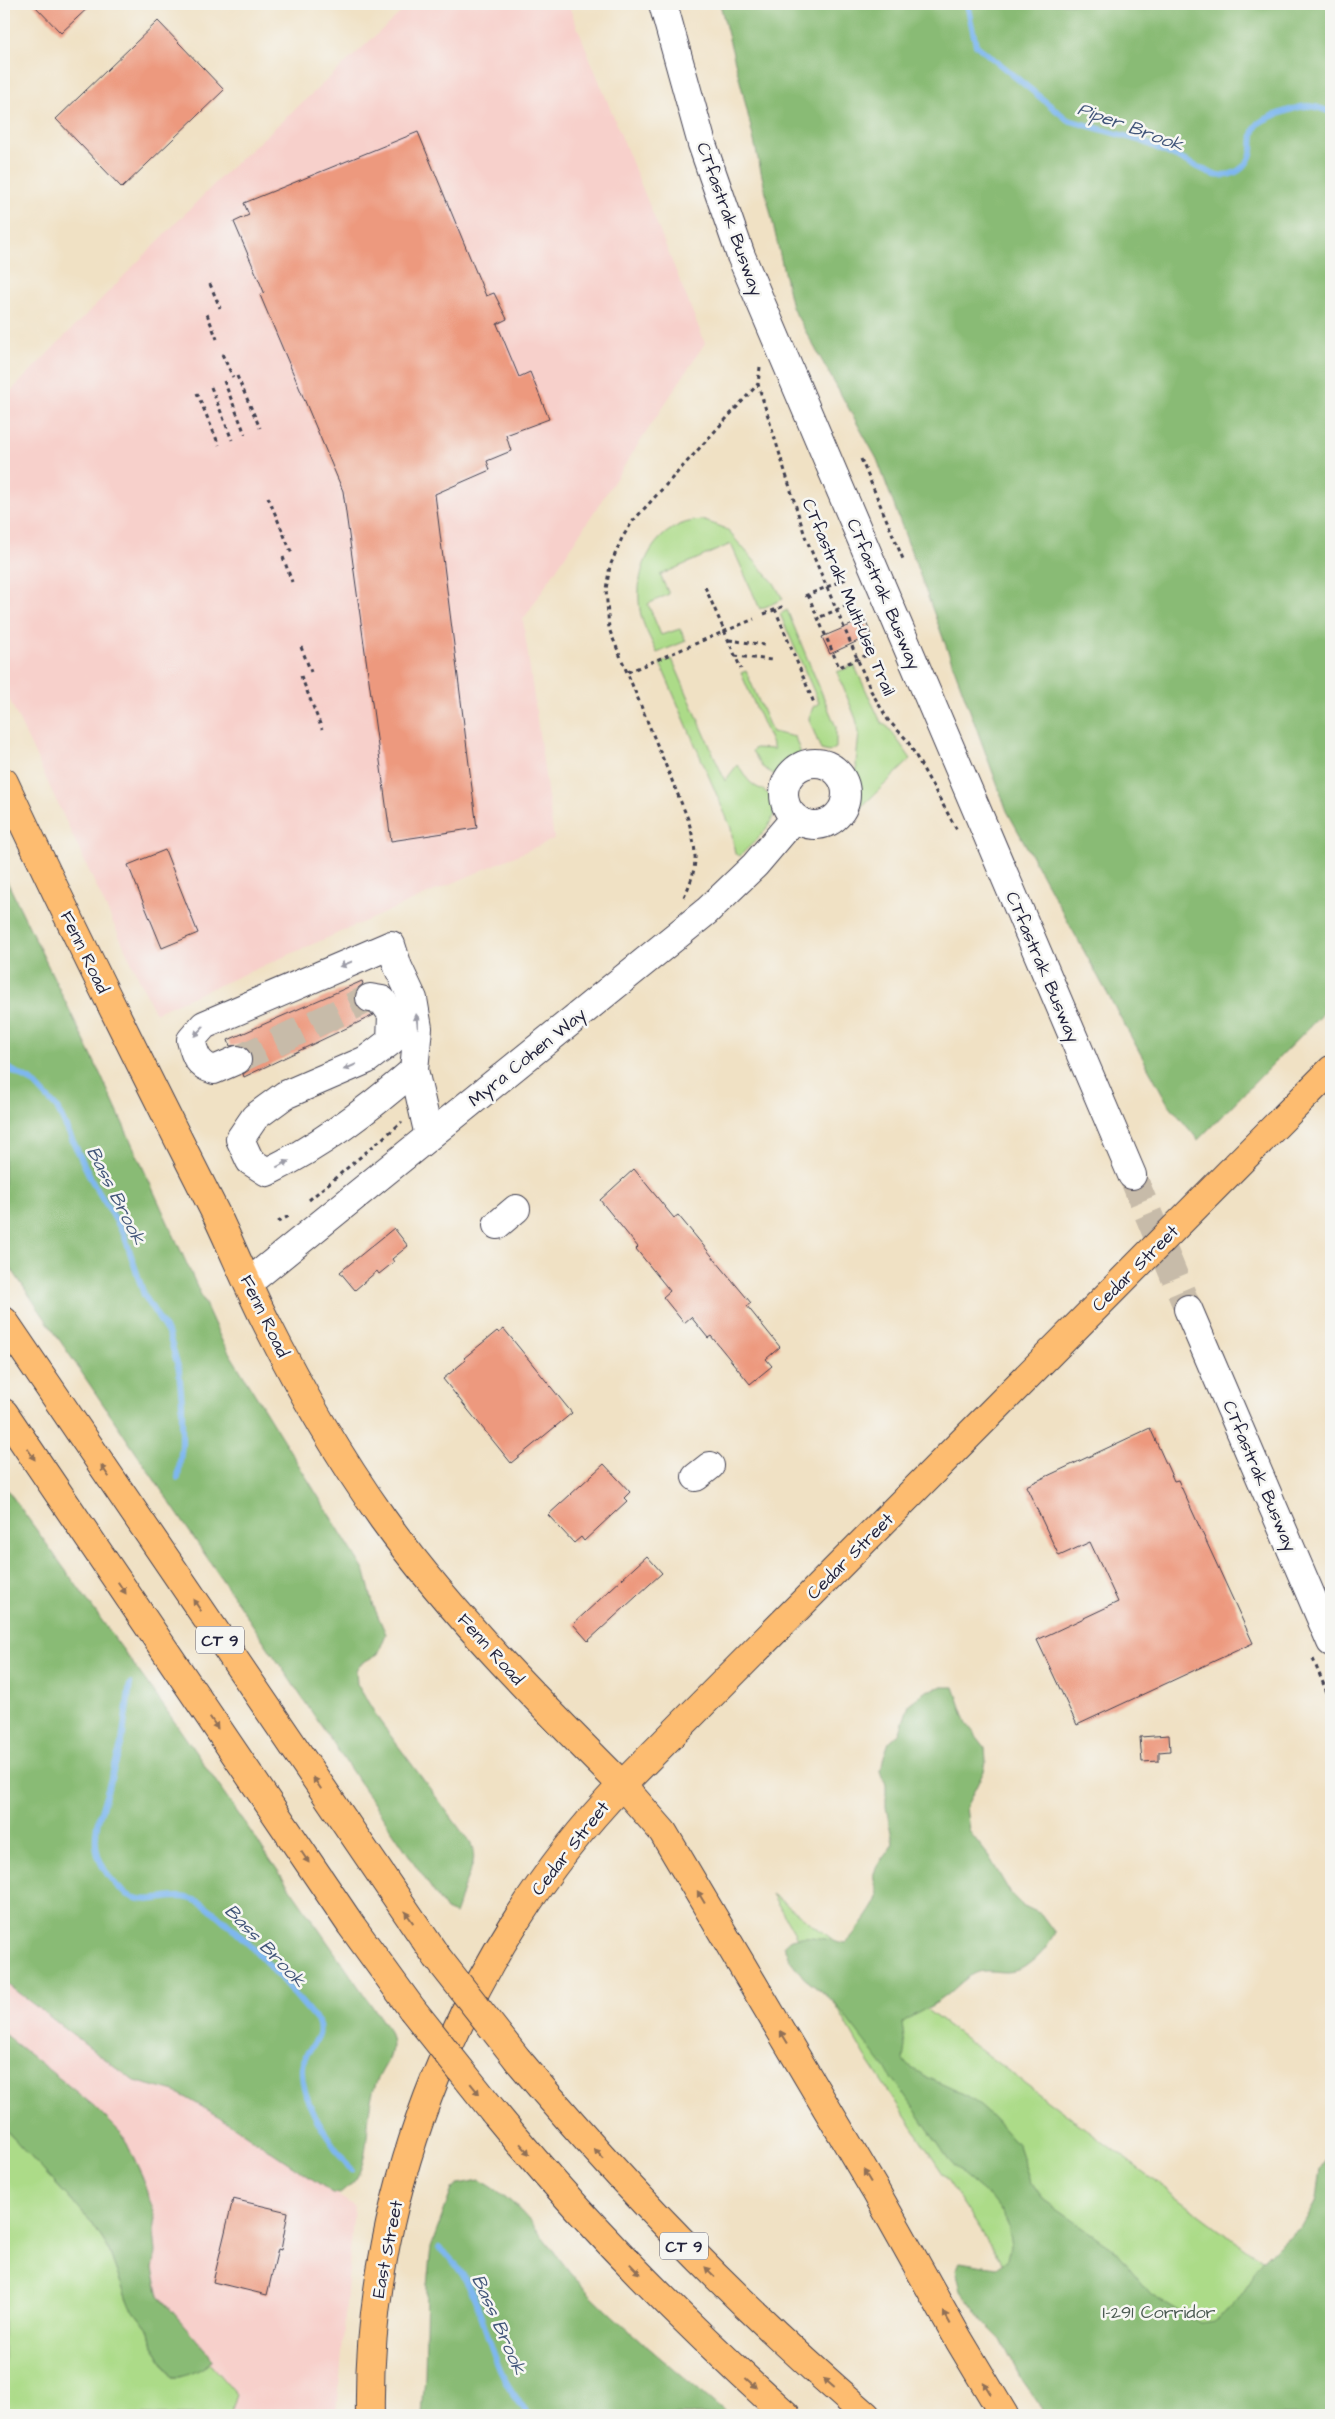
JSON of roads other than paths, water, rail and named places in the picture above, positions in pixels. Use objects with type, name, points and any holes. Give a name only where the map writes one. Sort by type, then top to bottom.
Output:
[{"type":"main road","name":"Fenn Road","points":[[4,782],[277,1344],[333,1443],[396,1536],[437,1589],[547,1710],[622,1785],[662,1832],[875,2190],[959,2340],[1004,2415]]},
{"type":"main road","name":"Cedar Street","points":[[432,2089],[478,1986],[521,1912],[575,1838],[622,1785],[1331,1070]]},
{"type":"main road","name":"CT 9","points":[[4,1322],[437,1957],[518,2060],[589,2144],[675,2237],[763,2323],[866,2415]]},
{"type":"main road","name":"CT 9","points":[[4,1413],[351,1925],[412,2009],[494,2112],[555,2184],[639,2274],[700,2335],[786,2415]]},
{"type":"main road","name":"East Street","points":[[370,2415],[374,2318],[387,2236],[402,2174],[432,2089]]},
{"type":"street","name":"CTfastrak Busway","points":[[663,4],[702,144],[741,256],[1132,1175]]},
{"type":"street","name":"Myra Cohen Way","points":[[248,1283],[707,911],[755,865],[795,818]]},
{"type":"street","points":[[237,1060],[214,1070],[204,1067],[194,1057],[191,1040],[204,1025],[391,945],[398,967],[413,999],[418,1028],[414,1070],[429,1136]]},
{"type":"street","points":[[370,998],[382,1000],[392,1014],[391,1041],[366,1060],[285,1095],[255,1116],[240,1139],[250,1161],[267,1172],[289,1161],[338,1131],[414,1070]]},
{"type":"street","name":"CTfastrak Busway","points":[[1188,1309],[1331,1642]]},
{"type":"waterway","name":"Piper Brook","points":[[967,4],[976,45],[1068,120],[1142,141],[1215,175],[1228,175],[1243,167],[1252,150],[1254,130],[1262,121],[1282,112],[1304,106],[1331,112]]},
{"type":"waterway","name":"Bass Brook","points":[[4,1066],[33,1082],[57,1108],[91,1179],[124,1234],[144,1295],[169,1335],[179,1370],[182,1402],[182,1445],[178,1478]]},
{"type":"waterway","name":"Bass Brook","points":[[130,1684],[122,1742],[97,1825],[96,1844],[100,1861],[119,1888],[131,1897],[143,1900],[180,1897],[193,1899],[207,1907],[252,1947],[318,2022],[319,2034],[306,2055],[302,2067],[306,2095],[318,2122],[351,2170]]},
{"type":"waterway","name":"Bass Brook","points":[[439,2248],[452,2260],[462,2274],[477,2304],[500,2370],[513,2393],[529,2415]]},
{"type":"tunnel","points":[[237,1060],[370,998]]},
{"type":"tunnel","points":[[1132,1175],[1188,1309]]},
{"type":"park label","name":"I-291 Corridor","points":[[1159,2312]]}]
